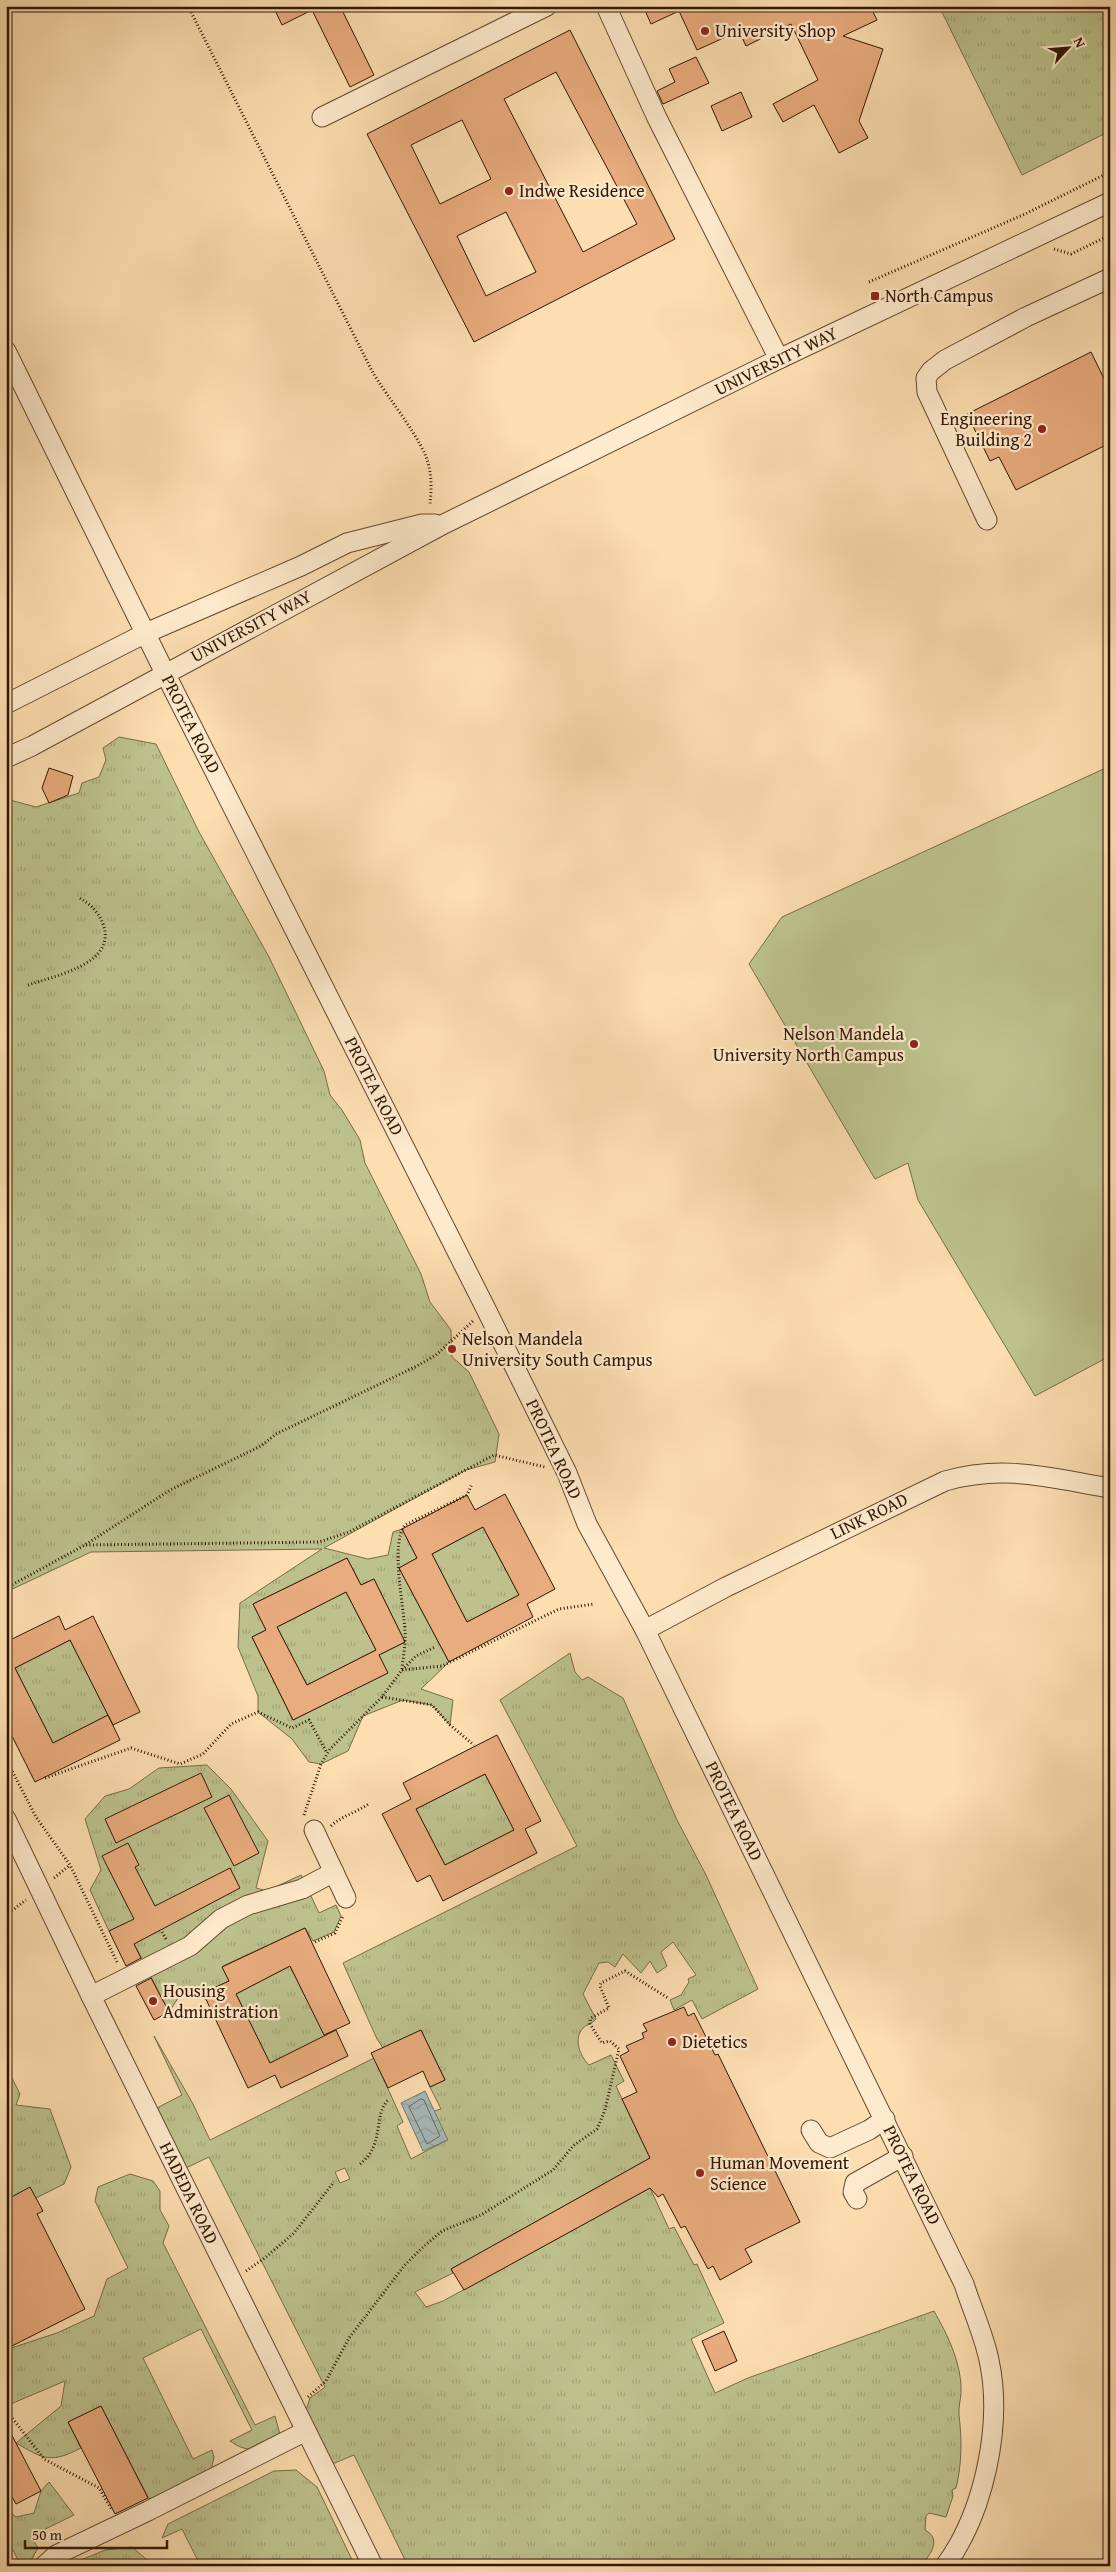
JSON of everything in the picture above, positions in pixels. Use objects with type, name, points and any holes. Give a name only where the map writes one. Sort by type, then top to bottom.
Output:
[{"type":"lane","points":[[322,117],[546,6]]},
{"type":"lane","points":[[606,6],[657,118],[779,359]]},
{"type":"lane","name":"UNIVERSITY WAY","points":[[6,758],[32,746],[444,524],[779,359],[1110,202]]},
{"type":"lane","points":[[987,520],[931,401],[926,378],[931,371],[945,360],[1026,318],[1110,278]]},
{"type":"lane","name":"PROTEA ROAD","points":[[6,351],[165,673],[486,1309],[567,1473],[587,1524],[645,1630],[886,2119],[964,2284],[989,2360],[995,2397],[993,2431],[987,2464],[974,2510],[945,2566]]},
{"type":"lane","name":"UNIVERSITY WAY","points":[[6,704],[146,633],[301,566],[347,543],[422,524],[444,524]]},
{"type":"lane","name":"LINK ROAD","points":[[645,1630],[726,1587],[944,1481],[966,1475],[1010,1471],[1110,1488]]},
{"type":"lane","name":"HADEDA ROAD","points":[[6,1819],[91,1996],[296,2406],[306,2431],[373,2566]]},
{"type":"lane","points":[[316,1834],[346,1898]]},
{"type":"lane","points":[[91,1996],[190,1946],[221,1919],[248,1905],[302,1889],[334,1872]]},
{"type":"lane","points":[[811,2130],[818,2143],[830,2148],[869,2130],[886,2119]]},
{"type":"lane","points":[[857,2199],[853,2192],[855,2182],[903,2156]]},
{"type":"lane","points":[[44,2566],[56,2555],[148,2512],[306,2431]]},
{"type":"path","points":[[188,6],[372,371],[386,396],[407,424],[429,466],[430,506],[422,524]]},
{"type":"path","points":[[869,282],[1025,214],[1110,172]]},
{"type":"path","points":[[28,985],[90,962],[101,950],[105,940],[105,930],[99,914],[90,904],[78,897]]},
{"type":"path","points":[[6,1588],[85,1545],[170,1490],[261,1446],[276,1434],[436,1355],[486,1309]]},
{"type":"path","points":[[85,1545],[319,1542],[349,1532],[494,1455],[567,1473]]},
{"type":"path","points":[[402,1670],[406,1633],[399,1568],[399,1534],[405,1526],[467,1495],[472,1484]]},
{"type":"path","points":[[402,1670],[442,1666],[558,1609],[594,1604]]},
{"type":"path","points":[[370,1803],[354,1814],[341,1817],[316,1834],[304,1816],[321,1764],[328,1753],[382,1696],[402,1670],[416,1656],[435,1647]]},
{"type":"path","points":[[382,1696],[432,1705],[450,1725],[474,1744]]},
{"type":"path","points":[[45,1778],[131,1748],[180,1764],[203,1754],[231,1724],[258,1712],[292,1728],[310,1720],[328,1753]]},
{"type":"path","points":[[6,1759],[36,1817],[70,1865],[125,1979]]},
{"type":"path","points":[[315,1942],[335,1933],[343,1917],[346,1898]]},
{"type":"path","points":[[296,2406],[326,2381],[349,2338],[404,2266],[422,2248],[442,2231],[481,2216],[553,2170],[573,2146],[597,2128],[606,2110],[609,2084],[619,2057],[619,2049],[615,2044],[610,2041],[602,2043],[590,2024],[592,2018],[609,2008],[600,1986],[601,1983],[624,1971],[668,1998]]},
{"type":"path","points":[[360,2164],[378,2140],[381,2112],[389,2099]]},
{"type":"path","points":[[233,2280],[288,2239],[334,2182]]},
{"type":"path","points":[[6,2410],[44,2459],[99,2488],[116,2516]]},
{"type":"green space","points":[[939,6],[1110,6],[1110,131],[1022,175]]},
{"type":"green space","points":[[119,737],[156,744],[199,832],[269,957],[324,1071],[330,1095],[342,1110],[360,1140],[365,1163],[421,1274],[430,1302],[451,1330],[452,1357],[469,1372],[499,1434],[495,1462],[466,1470],[324,1548],[368,1559],[388,1555],[393,1532],[402,1529],[417,1558],[399,1568],[449,1662],[421,1689],[453,1700],[450,1725],[432,1705],[403,1700],[363,1716],[348,1751],[321,1764],[309,1762],[292,1739],[258,1712],[258,1696],[238,1647],[240,1603],[322,1549],[91,1552],[6,1592],[6,799],[36,807],[79,793],[82,783],[99,777],[106,760],[103,748]],"holes":[[[347,1558],[361,1585],[374,1579],[405,1642],[379,1655],[387,1673],[293,1720],[252,1637],[266,1630],[253,1604]]]},
{"type":"green space","points":[[1110,766],[1110,1356],[1035,1396],[918,1200],[908,1163],[875,1179],[749,964],[782,917]]},
{"type":"green space","points":[[483,1527],[519,1595],[467,1622],[432,1554]]},
{"type":"green space","points":[[346,1592],[376,1650],[307,1685],[277,1627]]},
{"type":"green space","points":[[70,1640],[108,1715],[53,1743],[15,1668]]},
{"type":"green space","points":[[570,1653],[575,1672],[582,1680],[588,1677],[623,1698],[677,1820],[706,1875],[758,1989],[702,2019],[692,2000],[674,2010],[670,2000],[681,1995],[689,1982],[688,1979],[696,1975],[673,1942],[661,1952],[667,1966],[657,1973],[650,1961],[641,1973],[623,1954],[615,1967],[608,1962],[599,1963],[583,1994],[596,2019],[580,2032],[578,2037],[579,2047],[589,2065],[611,2055],[624,2081],[616,2086],[650,2158],[451,2269],[453,2273],[415,2292],[426,2307],[443,2301],[650,2188],[669,2229],[674,2227],[694,2265],[697,2264],[724,2323],[691,2339],[715,2393],[748,2378],[934,2311],[952,2348],[960,2377],[960,2461],[956,2488],[952,2490],[953,2496],[946,2517],[929,2513],[926,2516],[925,2530],[933,2538],[934,2542],[931,2552],[920,2566],[408,2566],[354,2455],[330,2465],[305,2413],[310,2398],[325,2387],[209,2157],[186,2168],[157,2108],[182,2095],[154,2036],[193,2104],[210,2140],[374,2058],[403,2122],[397,2126],[411,2159],[447,2140],[434,2111],[441,2109],[430,2087],[445,2080],[421,2030],[383,2048],[377,2039],[343,1963],[577,1846],[500,1700]],"holes":[[[345,2168],[350,2179],[340,2183],[335,2172]]]},
{"type":"green space","points":[[207,1765],[231,1789],[268,1841],[256,1888],[267,1891],[301,1875],[319,1913],[336,1905],[341,1916],[334,1932],[313,1941],[305,1928],[223,1966],[229,1981],[203,1993],[207,2000],[184,1989],[169,2012],[124,1924],[109,1931],[90,1890],[101,1870],[85,1819],[105,1796],[129,1789],[159,1768]]},
{"type":"green space","points":[[485,1774],[514,1830],[445,1865],[416,1809]]},
{"type":"green space","points":[[290,1966],[325,2036],[270,2063],[236,1994]]},
{"type":"green space","points":[[6,2066],[20,2094],[16,2105],[50,2109],[71,2167],[64,2184],[36,2198],[6,2200]]},
{"type":"green space","points":[[130,2174],[153,2181],[160,2191],[160,2210],[169,2226],[163,2243],[255,2425],[275,2416],[282,2442],[261,2448],[249,2449],[230,2441],[252,2430],[201,2329],[143,2358],[193,2459],[212,2450],[214,2457],[211,2471],[149,2499],[101,2406],[68,2422],[81,2448],[70,2453],[47,2458],[16,2443],[61,2406],[65,2381],[6,2406],[8,2349],[57,2333],[94,2316],[107,2279],[128,2268],[95,2201],[98,2187]]},
{"type":"green space","points":[[296,2470],[317,2487],[355,2566],[195,2566],[199,2563],[182,2529],[162,2538],[168,2524],[274,2471]]},
{"type":"green space","points":[[49,2482],[74,2515],[31,2536],[38,2548],[28,2566],[21,2566],[10,2544],[6,2545],[6,2509],[16,2517],[34,2513],[41,2491]]},
{"type":"green space","points":[[132,2547],[147,2560],[147,2566],[136,2566],[133,2560],[122,2566],[67,2566],[105,2550]]},
{"type":"water","points":[[425,2091],[448,2140],[423,2151],[401,2103]]},
{"type":"building","points":[[273,6],[340,6],[374,75],[350,87],[312,10],[282,25]]},
{"type":"building","points":[[643,6],[870,6],[877,20],[843,36],[883,49],[859,121],[868,138],[839,153],[814,105],[783,122],[773,104],[818,80],[791,24],[746,46],[739,31],[697,50],[679,11],[651,24]]},
{"type":"building","name":"Indwe Residence","points":[[570,30],[675,239],[474,342],[367,134]],"holes":[[[556,72],[637,224],[583,252],[504,99]],[[462,120],[491,179],[440,204],[411,145]],[[506,212],[536,272],[486,296],[457,236]]]},
{"type":"building","points":[[696,57],[709,83],[663,104],[657,91],[675,82],[669,69]]},
{"type":"building","points":[[741,92],[752,117],[722,131],[711,106]]},
{"type":"building","name":"Engineering Building 2","points":[[1091,352],[1110,391],[1110,443],[1016,490],[999,457],[990,461],[967,414]]},
{"type":"building","points":[[49,768],[73,776],[68,795],[49,803],[42,788]]},
{"type":"building","points":[[505,1494],[555,1589],[527,1604],[533,1617],[449,1662],[399,1568],[417,1558],[402,1529],[467,1495],[475,1510]],"holes":[[[483,1527],[519,1595],[467,1622],[432,1554]]]},
{"type":"building","points":[[347,1558],[361,1585],[374,1579],[405,1642],[379,1655],[388,1673],[293,1720],[252,1637],[266,1630],[253,1604]],"holes":[[[346,1592],[376,1650],[307,1685],[277,1627]]]},
{"type":"building","points":[[59,1616],[65,1630],[93,1616],[140,1712],[113,1725],[109,1717],[120,1740],[35,1782],[6,1724],[6,1642]],"holes":[[[70,1640],[108,1715],[53,1743],[15,1668]]]},
{"type":"building","points":[[497,1735],[541,1821],[525,1829],[537,1853],[443,1901],[430,1875],[417,1882],[382,1814],[411,1799],[403,1783]],"holes":[[[485,1774],[514,1830],[445,1865],[416,1809]]]},
{"type":"building","points":[[201,1773],[212,1797],[116,1843],[105,1819]]},
{"type":"building","points":[[229,1795],[259,1853],[234,1866],[204,1808]]},
{"type":"building","points":[[128,1843],[139,1865],[135,1867],[155,1906],[230,1868],[240,1888],[134,1944],[141,1958],[126,1966],[109,1931],[134,1919],[102,1856]]},
{"type":"building","points":[[305,1928],[350,2023],[324,2035],[290,1966],[236,1994],[270,2063],[336,2030],[348,2056],[281,2088],[275,2075],[248,2088],[203,1993],[229,1981],[222,1967]]},
{"type":"building","name":"Housing Administration","points":[[151,1978],[169,2012],[154,2020],[136,1986]]},
{"type":"building","name":"Human Movement Science","points":[[684,2007],[688,2016],[694,2013],[715,2055],[718,2054],[800,2222],[745,2249],[752,2262],[720,2280],[713,2266],[708,2269],[685,2226],[681,2228],[663,2194],[658,2197],[650,2188],[464,2290],[451,2269],[650,2158],[622,2099],[637,2092],[620,2056],[629,2051],[626,2046],[644,2038],[642,2033],[647,2031],[643,2024]]},
{"type":"building","points":[[421,2030],[445,2080],[430,2087],[423,2071],[388,2088],[371,2053]]},
{"type":"building","points":[[30,2187],[43,2211],[37,2214],[85,2309],[6,2349],[6,2200]]},
{"type":"building","points":[[724,2331],[737,2361],[715,2371],[702,2341]]},
{"type":"building","points":[[101,2406],[148,2498],[115,2514],[68,2422]]},
{"type":"building","points":[[6,2424],[41,2491],[16,2504],[6,2486]]},
{"type":"place","name":"University Shop","points":[[705,31]]},
{"type":"place","name":"Indwe Residence","points":[[509,191]]},
{"type":"place","name":"North Campus","points":[[875,296]]},
{"type":"place","name":"Engineering Building 2","points":[[1042,429]]},
{"type":"place","name":"Nelson Mandela University North Campus","points":[[914,1044]]},
{"type":"place","name":"Nelson Mandela University South Campus","points":[[452,1349]]},
{"type":"place","name":"Housing Administration","points":[[153,2001]]},
{"type":"place","name":"Dietetics","points":[[672,2042]]},
{"type":"place","name":"Human Movement Science","points":[[700,2173]]}]
